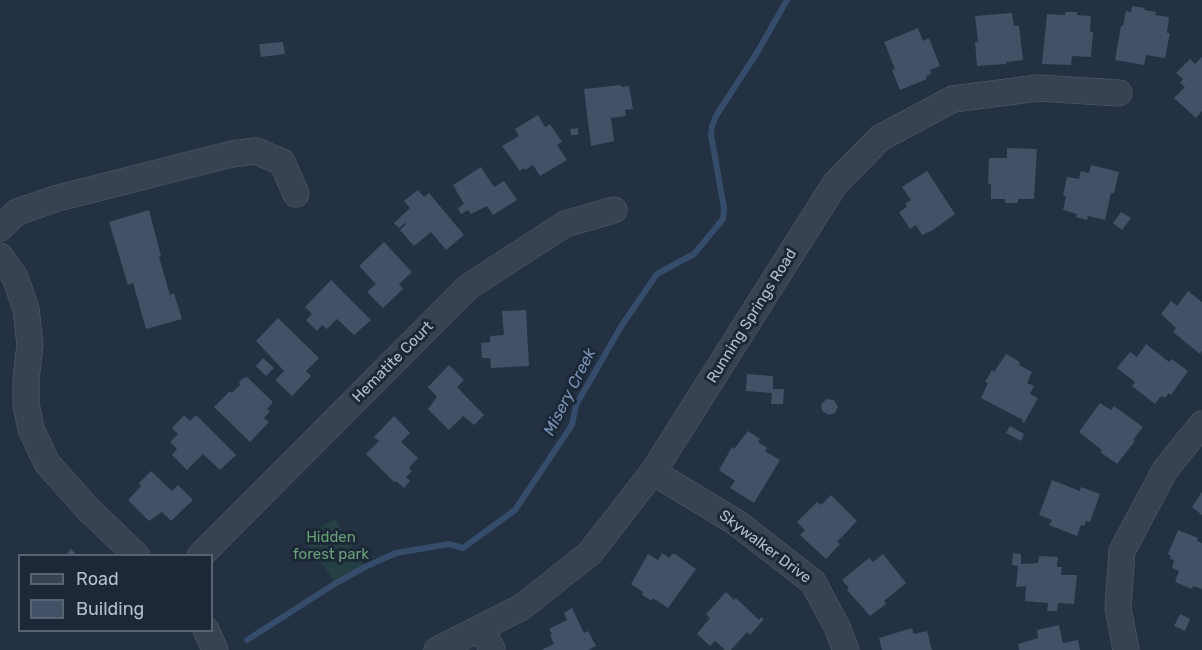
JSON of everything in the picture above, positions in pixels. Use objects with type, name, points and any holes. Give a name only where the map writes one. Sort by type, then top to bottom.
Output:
[{"type":"street","name":"Running Springs Road","points":[[437,650],[487,639],[522,607],[590,553],[653,472],[835,184],[880,138],[953,99],[1038,88],[1119,93]]},
{"type":"street","points":[[0,228],[17,212],[58,198],[203,161],[256,151],[282,162],[296,194]]},
{"type":"street","name":"Hematite Court","points":[[201,554],[468,287],[565,224],[614,210]]},
{"type":"street","points":[[0,256],[15,277],[26,309],[30,345],[26,405],[31,429],[47,463],[88,509],[136,554]]},
{"type":"street","points":[[1126,650],[1118,608],[1122,551],[1165,471],[1202,424]]},
{"type":"street","name":"Skywalker Drive","points":[[653,472],[737,523],[813,582],[837,627],[846,650]]},
{"type":"street","points":[[207,632],[215,650]]},
{"type":"green space","name":"Hidden forest park","points":[[335,519],[365,567],[336,583],[302,537]]},
{"type":"building","points":[[1132,6],[1156,12],[1155,15],[1169,17],[1167,33],[1170,33],[1165,58],[1146,55],[1144,65],[1115,60],[1121,26],[1123,26],[1126,11],[1131,12]]},
{"type":"building","points":[[1065,12],[1077,12],[1077,15],[1091,16],[1090,32],[1093,32],[1091,57],[1072,56],[1071,65],[1042,64],[1047,14],[1065,15]]},
{"type":"building","points":[[1012,13],[1014,26],[1019,26],[1023,60],[977,66],[975,42],[978,42],[975,16]]},
{"type":"building","points":[[918,28],[923,41],[929,38],[940,66],[930,70],[931,74],[926,76],[927,79],[900,90],[892,70],[895,69],[884,42]]},
{"type":"building","points":[[283,42],[285,54],[261,57],[259,44]]},
{"type":"building","points":[[1202,57],[1202,111],[1196,118],[1174,98],[1185,87],[1180,83],[1183,79],[1176,73],[1190,59],[1195,64]]},
{"type":"building","points":[[621,85],[621,87],[629,86],[633,109],[625,110],[626,116],[611,118],[614,141],[591,146],[584,89]]},
{"type":"building","points":[[538,115],[545,127],[550,124],[562,142],[557,145],[567,160],[540,176],[533,165],[520,171],[502,146],[519,136],[515,129]]},
{"type":"building","points":[[578,128],[578,135],[571,135],[570,129]]},
{"type":"building","points":[[1007,148],[1037,149],[1034,199],[1018,199],[1018,203],[1005,203],[1005,199],[991,199],[991,184],[988,184],[989,158],[1007,158]]},
{"type":"building","points":[[1091,165],[1119,172],[1105,220],[1088,216],[1087,220],[1063,210],[1067,177],[1079,179],[1081,171],[1089,173]]},
{"type":"building","points":[[481,167],[494,187],[504,181],[517,200],[493,215],[487,206],[471,214],[468,210],[461,214],[458,208],[464,204],[453,185]]},
{"type":"building","points":[[927,171],[955,214],[922,235],[916,225],[910,229],[899,212],[907,207],[905,204],[911,200],[902,187]]},
{"type":"building","points":[[418,190],[424,197],[429,193],[464,235],[446,250],[431,232],[414,246],[400,230],[406,224],[399,228],[394,223],[410,208],[404,201]]},
{"type":"building","points":[[149,210],[170,295],[174,293],[182,319],[146,329],[133,283],[128,285],[109,222]]},
{"type":"building","points":[[1121,212],[1131,218],[1122,230],[1113,223]]},
{"type":"building","points":[[384,242],[412,272],[399,284],[403,289],[383,308],[367,292],[376,284],[359,266]]},
{"type":"building","points":[[331,280],[371,320],[354,335],[337,319],[327,329],[322,325],[317,331],[306,320],[312,314],[305,307]]},
{"type":"building","points":[[1188,291],[1202,302],[1202,351],[1200,354],[1173,332],[1176,328],[1161,314],[1171,301],[1177,306]]},
{"type":"building","points":[[526,310],[529,366],[491,368],[490,358],[482,358],[481,343],[490,342],[490,336],[504,335],[502,311]]},
{"type":"building","points":[[278,318],[319,358],[306,371],[311,376],[292,396],[275,380],[284,371],[256,341]]},
{"type":"building","points":[[1146,344],[1169,362],[1172,359],[1188,371],[1171,395],[1169,393],[1165,398],[1161,396],[1155,404],[1132,386],[1135,382],[1117,368],[1130,352],[1137,357]]},
{"type":"building","points":[[1006,354],[1032,372],[1027,383],[1034,386],[1030,394],[1038,398],[1024,423],[1023,420],[981,398],[988,383],[985,382]]},
{"type":"building","points":[[263,358],[274,368],[266,376],[256,366]]},
{"type":"building","points":[[449,365],[464,380],[457,387],[484,415],[474,425],[463,416],[449,430],[428,409],[437,397],[428,387]]},
{"type":"building","points":[[747,374],[773,376],[773,389],[784,389],[783,404],[771,404],[772,393],[746,391]]},
{"type":"building","points":[[247,377],[273,402],[264,418],[269,422],[250,442],[214,407],[230,391],[232,393],[240,385],[239,382],[242,379]]},
{"type":"building","points":[[827,399],[834,400],[838,407],[835,413],[829,415],[822,411],[821,404]]},
{"type":"building","points":[[1100,403],[1111,410],[1114,406],[1143,427],[1117,464],[1079,432]]},
{"type":"building","points":[[184,415],[190,421],[196,415],[236,455],[220,470],[203,454],[187,470],[172,455],[177,449],[170,442],[178,434],[172,428]]},
{"type":"building","points":[[394,416],[410,433],[401,442],[418,458],[409,468],[412,471],[406,477],[410,481],[404,488],[396,481],[394,482],[366,454],[379,441],[374,437]]},
{"type":"building","points":[[1010,426],[1024,434],[1021,441],[1006,433]]},
{"type":"building","points":[[748,431],[760,439],[758,442],[767,448],[765,451],[780,460],[754,503],[730,488],[735,481],[719,470],[732,447],[734,449]]},
{"type":"building","points":[[151,471],[172,491],[178,485],[193,500],[171,521],[162,512],[149,521],[128,500],[141,486],[139,483]]},
{"type":"building","points":[[1052,480],[1080,491],[1081,487],[1100,494],[1090,522],[1086,521],[1084,526],[1081,525],[1077,536],[1049,525],[1052,520],[1039,515]]},
{"type":"building","points":[[1202,492],[1202,515],[1192,507]]},
{"type":"building","points":[[831,495],[857,521],[837,542],[840,544],[826,559],[800,535],[805,530],[797,522],[817,502],[821,505]]},
{"type":"building","points":[[1178,530],[1198,538],[1197,541],[1202,543],[1202,589],[1193,586],[1192,589],[1175,582],[1179,571],[1172,568],[1174,560],[1170,559],[1171,556],[1168,554]]},
{"type":"building","points":[[71,549],[76,554],[67,554]]},
{"type":"building","points":[[662,553],[669,558],[675,554],[696,569],[668,608],[653,598],[652,601],[642,595],[643,592],[631,584],[648,554],[658,560]]},
{"type":"building","points":[[1013,553],[1021,554],[1021,564],[1038,563],[1039,556],[1058,557],[1057,567],[1062,567],[1061,575],[1077,575],[1074,604],[1058,603],[1057,611],[1047,611],[1048,603],[1025,601],[1026,586],[1016,587],[1018,566],[1012,565]]},
{"type":"building","points":[[883,554],[906,583],[884,601],[886,604],[870,616],[847,590],[849,588],[842,580],[869,558],[873,562]]},
{"type":"building","points":[[726,592],[734,600],[736,598],[759,620],[761,617],[764,619],[750,635],[747,632],[731,650],[725,650],[715,641],[710,646],[697,634],[710,618],[706,614]]},
{"type":"building","points":[[572,608],[584,633],[588,631],[596,646],[588,650],[541,650],[554,644],[549,629],[567,620],[564,613]]},
{"type":"building","points":[[1180,614],[1190,619],[1185,631],[1174,626]]},
{"type":"building","points":[[1059,625],[1063,643],[1078,640],[1080,650],[1019,650],[1018,644],[1038,638],[1037,630]]},
{"type":"building","points":[[912,628],[914,634],[927,631],[932,650],[882,650],[879,638]]},
{"type":"waterway","name":"Misery Creek","points":[[247,640],[365,567],[396,553],[449,544],[463,548],[515,510],[572,425],[576,405],[622,325],[657,274],[694,254],[723,219],[724,208],[711,135],[712,126],[787,0]]}]
